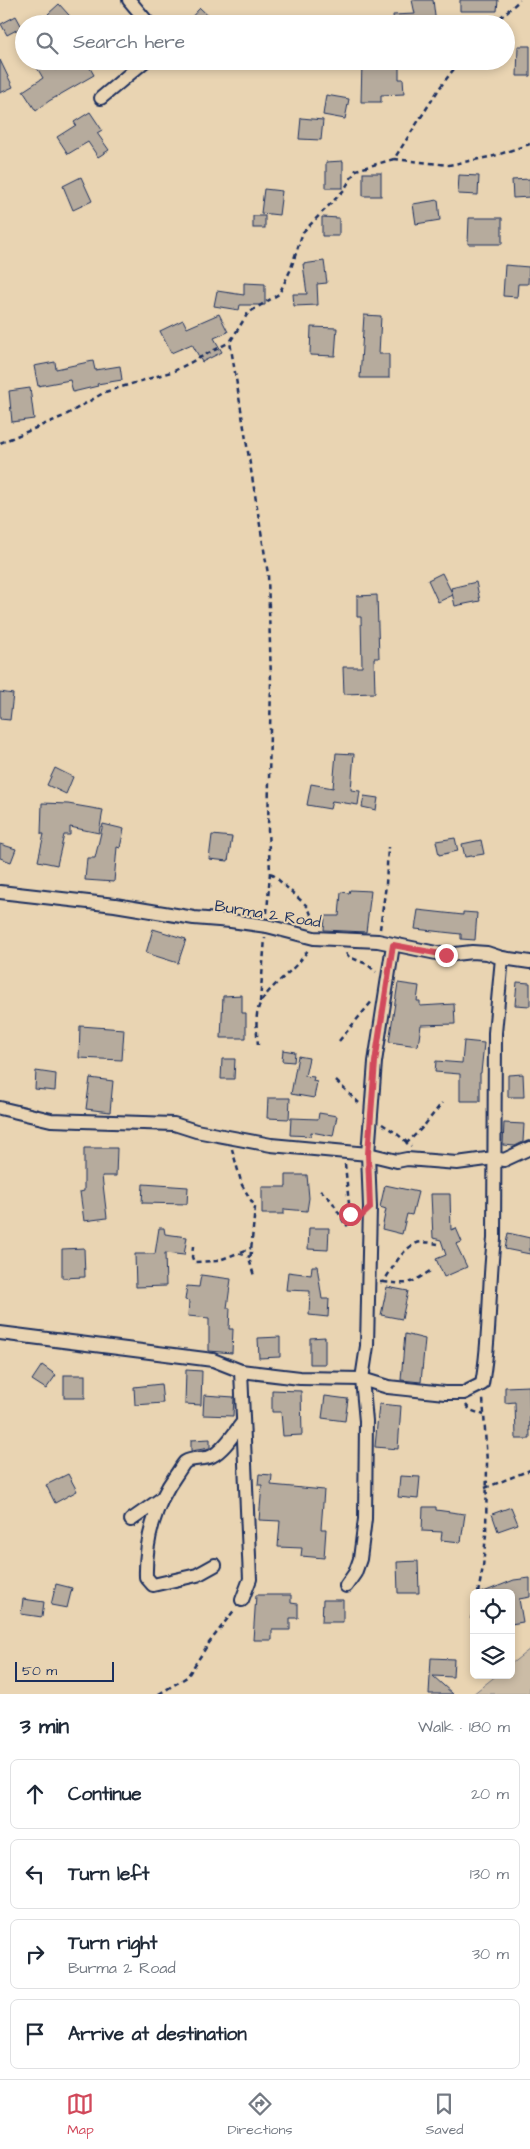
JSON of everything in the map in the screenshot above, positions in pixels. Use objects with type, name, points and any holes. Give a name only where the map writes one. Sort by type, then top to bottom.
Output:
[{"type":"street","points":[[129,0],[142,15]]},
{"type":"street","points":[[101,98],[134,70]]},
{"type":"street","name":"Burma 2 Road","points":[[0,892],[115,905],[194,918],[267,926],[318,938],[378,941],[446,955],[472,952],[488,953],[502,958],[530,962]]},
{"type":"street","points":[[346,1586],[355,1573],[360,1559],[365,1519],[366,1421],[362,1379],[367,1346],[370,1208],[368,1154],[375,1062],[393,945]]},
{"type":"street","points":[[0,1333],[213,1360],[241,1372],[300,1378],[362,1379],[388,1387],[445,1393],[464,1393],[482,1384],[494,1239],[496,1033],[502,958]]},
{"type":"street","points":[[0,1108],[51,1120],[174,1124],[229,1138],[252,1140],[298,1149],[368,1154],[398,1161],[407,1159],[457,1163],[494,1158],[504,1160],[530,1148]]},
{"type":"street","points":[[241,1372],[250,1579],[242,1600]]},
{"type":"street","points":[[215,1565],[197,1575],[153,1585],[146,1577],[148,1540],[161,1499],[185,1463],[193,1459],[211,1456],[228,1442],[243,1422]]},
{"type":"street","points":[[131,1520],[161,1499]]},
{"type":"path","points":[[503,15],[520,0]]},
{"type":"path","points":[[394,159],[454,70]]},
{"type":"path","points":[[0,443],[64,416],[104,392],[174,370],[230,342],[248,313],[279,294],[290,271],[303,232],[344,190],[356,170],[394,159],[449,165],[494,156],[530,144]]},
{"type":"path","points":[[230,342],[268,574],[271,681],[268,830],[270,872],[267,926],[257,1023],[258,1045]]},
{"type":"path","points":[[378,941],[386,885],[388,847]]},
{"type":"path","points":[[260,1002],[302,960],[318,938],[308,907],[270,872]]},
{"type":"path","points":[[338,939],[349,957],[367,964],[377,973],[383,982],[386,992],[368,1004],[339,1041]]},
{"type":"path","points":[[398,1161],[407,1142],[423,1127],[442,1103]]},
{"type":"path","points":[[229,1138],[242,1185],[255,1207],[250,1256],[254,1276]]},
{"type":"path","points":[[344,1151],[348,1202],[352,1221]]},
{"type":"path","points":[[320,1190],[332,1201],[346,1226],[352,1221],[357,1220],[370,1208]]},
{"type":"path","points":[[383,1282],[398,1259],[410,1248],[419,1243],[438,1244]]},
{"type":"path","points":[[193,1246],[192,1257],[194,1262],[217,1261],[251,1248]]},
{"type":"path","points":[[238,1253],[250,1256]]},
{"type":"path","points":[[368,1282],[404,1285],[430,1271]]},
{"type":"path","points":[[479,1589],[486,1534],[485,1488],[487,1462],[482,1384]]},
{"type":"path","points":[[485,1488],[530,1470]]},
{"type":"path","points":[[159,1694],[187,1677],[209,1643],[242,1600]]},
{"type":"shaded area","points":[[530,1649],[530,1694],[473,1694],[492,1679],[515,1679],[515,1661]]},
{"type":"building","points":[[412,0],[433,0],[435,15],[393,15],[415,14]]},
{"type":"building","points":[[460,0],[498,0],[497,11],[460,11]]},
{"type":"building","points":[[59,4],[69,15],[49,15]]},
{"type":"building","points":[[200,8],[207,15],[193,15]]},
{"type":"building","points":[[15,17],[15,31],[7,35],[1,24]]},
{"type":"building","points":[[518,46],[530,46],[530,76],[517,76]]},
{"type":"building","points":[[0,60],[13,87],[0,93]]},
{"type":"building","points":[[38,70],[91,70],[94,75],[49,101],[36,111],[23,91],[43,78]]},
{"type":"building","points":[[362,70],[399,70],[399,79],[403,79],[404,94],[381,95],[381,102],[361,102]]},
{"type":"building","points":[[326,95],[349,99],[345,119],[323,115]]},
{"type":"building","points":[[90,112],[102,130],[97,133],[109,150],[98,157],[88,142],[68,154],[57,137],[76,125],[74,122]]},
{"type":"building","points":[[301,118],[323,120],[321,140],[299,139]]},
{"type":"building","points":[[343,161],[343,188],[326,188],[326,162]]},
{"type":"building","points":[[363,173],[381,173],[381,196],[363,196]]},
{"type":"building","points":[[459,175],[479,176],[478,195],[458,194]]},
{"type":"building","points":[[81,177],[92,201],[73,210],[63,186]]},
{"type":"building","points":[[530,179],[530,197],[513,198],[512,180]]},
{"type":"building","points":[[264,189],[282,191],[279,215],[261,213]]},
{"type":"building","points":[[438,200],[440,220],[416,224],[413,204]]},
{"type":"building","points":[[253,216],[265,216],[265,228],[253,228]]},
{"type":"building","points":[[322,217],[339,218],[339,236],[322,236]]},
{"type":"building","points":[[469,218],[502,218],[502,244],[468,244]]},
{"type":"building","points":[[324,261],[327,283],[317,284],[318,305],[294,306],[293,294],[307,294],[303,264]]},
{"type":"building","points":[[505,265],[529,267],[528,284],[518,284],[517,297],[503,296]]},
{"type":"building","points":[[244,283],[265,284],[265,305],[240,305],[239,310],[214,306],[217,291],[244,295]]},
{"type":"building","points":[[219,314],[228,332],[214,338],[222,352],[202,362],[192,344],[171,353],[160,331],[183,320],[187,328]]},
{"type":"building","points":[[364,315],[381,316],[379,354],[389,354],[389,378],[360,378]]},
{"type":"building","points":[[311,327],[337,328],[335,356],[310,355]]},
{"type":"building","points":[[93,361],[95,370],[120,366],[122,380],[97,384],[98,386],[73,392],[70,380],[38,386],[34,366],[55,362],[56,369]]},
{"type":"building","points":[[30,388],[34,419],[12,422],[9,391]]},
{"type":"building","points":[[442,573],[453,595],[438,602],[428,580]]},
{"type":"building","points":[[476,582],[480,601],[455,606],[451,588]]},
{"type":"building","points":[[377,595],[379,658],[374,658],[375,693],[344,694],[343,667],[362,667],[361,617],[357,617],[357,596]]},
{"type":"building","points":[[0,692],[13,694],[10,720],[0,719]]},
{"type":"building","points":[[336,753],[354,754],[351,790],[360,791],[358,805],[332,801],[330,809],[307,805],[311,784],[333,788]]},
{"type":"building","points":[[55,768],[73,777],[66,794],[47,785]]},
{"type":"building","points":[[364,796],[378,798],[376,810],[362,807]]},
{"type":"building","points":[[42,803],[68,804],[103,810],[99,833],[70,827],[70,835],[64,835],[57,865],[38,861],[44,834],[41,834]]},
{"type":"building","points":[[103,824],[124,829],[120,848],[117,847],[114,882],[85,880],[87,858],[95,858]]},
{"type":"building","points":[[212,835],[232,837],[228,861],[209,859]]},
{"type":"building","points":[[455,838],[458,851],[439,855],[436,841]]},
{"type":"building","points":[[481,840],[484,854],[465,857],[462,844]]},
{"type":"building","points":[[0,844],[16,849],[11,862],[0,858]]},
{"type":"building","points":[[350,890],[371,891],[366,932],[324,930],[325,916],[339,916],[341,892],[349,893]]},
{"type":"building","points":[[418,910],[463,915],[463,912],[477,913],[475,940],[461,939],[461,934],[415,929]]},
{"type":"building","points":[[153,929],[186,939],[178,963],[146,953]]},
{"type":"building","points":[[517,982],[530,983],[530,1006],[515,1005]]},
{"type":"building","points":[[398,983],[419,986],[417,1001],[420,1001],[420,1006],[454,1004],[455,1024],[421,1025],[418,1046],[389,1042]]},
{"type":"building","points":[[242,995],[242,1013],[246,1013],[246,1038],[221,1038],[223,996]]},
{"type":"building","points":[[80,1026],[124,1029],[122,1060],[79,1058]]},
{"type":"building","points":[[464,1041],[484,1043],[480,1073],[480,1101],[460,1101],[460,1074],[435,1072],[436,1061],[462,1063]]},
{"type":"building","points":[[283,1050],[295,1052],[294,1062],[282,1061]]},
{"type":"building","points":[[298,1056],[309,1058],[305,1076],[314,1077],[313,1081],[317,1082],[314,1098],[291,1094]]},
{"type":"building","points":[[222,1059],[235,1059],[234,1079],[221,1079]]},
{"type":"building","points":[[36,1071],[56,1074],[55,1091],[35,1089]]},
{"type":"building","points":[[523,1074],[524,1097],[508,1097],[508,1075]]},
{"type":"building","points":[[90,1078],[113,1081],[110,1112],[86,1109]]},
{"type":"building","points":[[268,1098],[290,1098],[289,1119],[267,1118]]},
{"type":"building","points":[[319,1113],[337,1116],[333,1136],[311,1132],[311,1136],[290,1135],[291,1118],[318,1119]]},
{"type":"building","points":[[504,1123],[524,1124],[523,1142],[515,1146],[503,1145]]},
{"type":"building","points":[[84,1148],[117,1148],[116,1176],[102,1176],[107,1218],[84,1221],[80,1192],[84,1191]]},
{"type":"building","points":[[286,1175],[307,1175],[309,1198],[307,1211],[284,1209],[284,1214],[262,1214],[262,1187],[286,1187]]},
{"type":"building","points":[[143,1184],[188,1187],[187,1204],[142,1203]]},
{"type":"building","points":[[385,1185],[418,1192],[412,1215],[407,1214],[402,1234],[382,1229],[386,1209],[380,1207]]},
{"type":"building","points":[[431,1194],[450,1194],[451,1230],[456,1228],[462,1242],[456,1244],[467,1267],[444,1277],[436,1259],[446,1255],[441,1240],[433,1238]]},
{"type":"building","points":[[159,1228],[164,1228],[165,1234],[187,1237],[184,1255],[165,1253],[166,1286],[136,1287],[135,1254],[155,1254]]},
{"type":"building","points":[[309,1228],[329,1228],[328,1250],[308,1249]]},
{"type":"building","points":[[508,1233],[530,1238],[530,1254],[505,1249]]},
{"type":"building","points":[[84,1248],[85,1277],[62,1278],[62,1249]]},
{"type":"building","points":[[312,1266],[317,1266],[322,1299],[329,1299],[328,1317],[309,1315],[310,1291],[286,1290],[288,1272],[311,1275]]},
{"type":"building","points":[[201,1275],[231,1279],[227,1308],[230,1308],[229,1329],[233,1329],[232,1353],[209,1351],[209,1318],[188,1316],[189,1301],[185,1300],[187,1286],[199,1287]]},
{"type":"building","points":[[387,1287],[408,1291],[402,1319],[381,1315]]},
{"type":"building","points":[[405,1334],[425,1339],[421,1382],[401,1380]]},
{"type":"building","points":[[280,1337],[280,1357],[259,1358],[258,1338]]},
{"type":"building","points":[[325,1337],[325,1364],[310,1364],[310,1338]]},
{"type":"building","points":[[42,1365],[56,1375],[46,1389],[32,1380]]},
{"type":"building","points":[[186,1370],[202,1371],[201,1405],[185,1404]]},
{"type":"building","points":[[64,1375],[85,1375],[85,1398],[64,1398]]},
{"type":"building","points":[[161,1384],[163,1403],[135,1405],[134,1387]]},
{"type":"building","points":[[529,1386],[530,1439],[516,1439],[515,1402],[505,1403],[505,1387]]},
{"type":"building","points":[[272,1390],[301,1391],[302,1435],[283,1436],[281,1412],[272,1412]]},
{"type":"building","points":[[204,1395],[234,1397],[233,1416],[203,1415]]},
{"type":"building","points":[[325,1396],[348,1399],[345,1421],[322,1418]]},
{"type":"building","points":[[379,1404],[401,1406],[398,1449],[375,1447]]},
{"type":"building","points":[[210,1439],[210,1448],[191,1451],[191,1440]]},
{"type":"building","points":[[68,1474],[77,1491],[55,1503],[46,1485]]},
{"type":"building","points":[[259,1474],[272,1475],[271,1485],[324,1490],[321,1529],[326,1529],[324,1558],[301,1556],[302,1548],[278,1547],[280,1521],[259,1520],[262,1485],[258,1485]]},
{"type":"building","points":[[400,1476],[420,1477],[418,1499],[398,1497]]},
{"type":"building","points":[[423,1507],[436,1507],[436,1510],[465,1514],[461,1542],[441,1540],[442,1532],[422,1531]]},
{"type":"building","points":[[511,1507],[518,1524],[498,1531],[492,1514]]},
{"type":"building","points":[[418,1561],[419,1593],[398,1593],[397,1562]]},
{"type":"building","points":[[530,1578],[530,1597],[519,1599],[523,1622],[515,1623],[515,1589],[491,1589],[514,1580]]},
{"type":"building","points":[[56,1584],[72,1588],[67,1608],[51,1605]]},
{"type":"building","points":[[256,1595],[291,1595],[291,1603],[298,1604],[298,1618],[290,1618],[290,1630],[272,1630],[272,1640],[253,1640]]},
{"type":"building","points":[[23,1599],[44,1602],[42,1617],[21,1614]]},
{"type":"building","points":[[323,1600],[343,1600],[343,1622],[322,1622]]},
{"type":"building","points":[[431,1658],[454,1659],[453,1677],[433,1676],[453,1694],[429,1694]]},
{"type":"route","points":[[350,1214],[352,1221],[357,1220],[370,1208],[368,1154],[373,1110],[375,1062],[393,945],[420,948],[446,955]]}]
